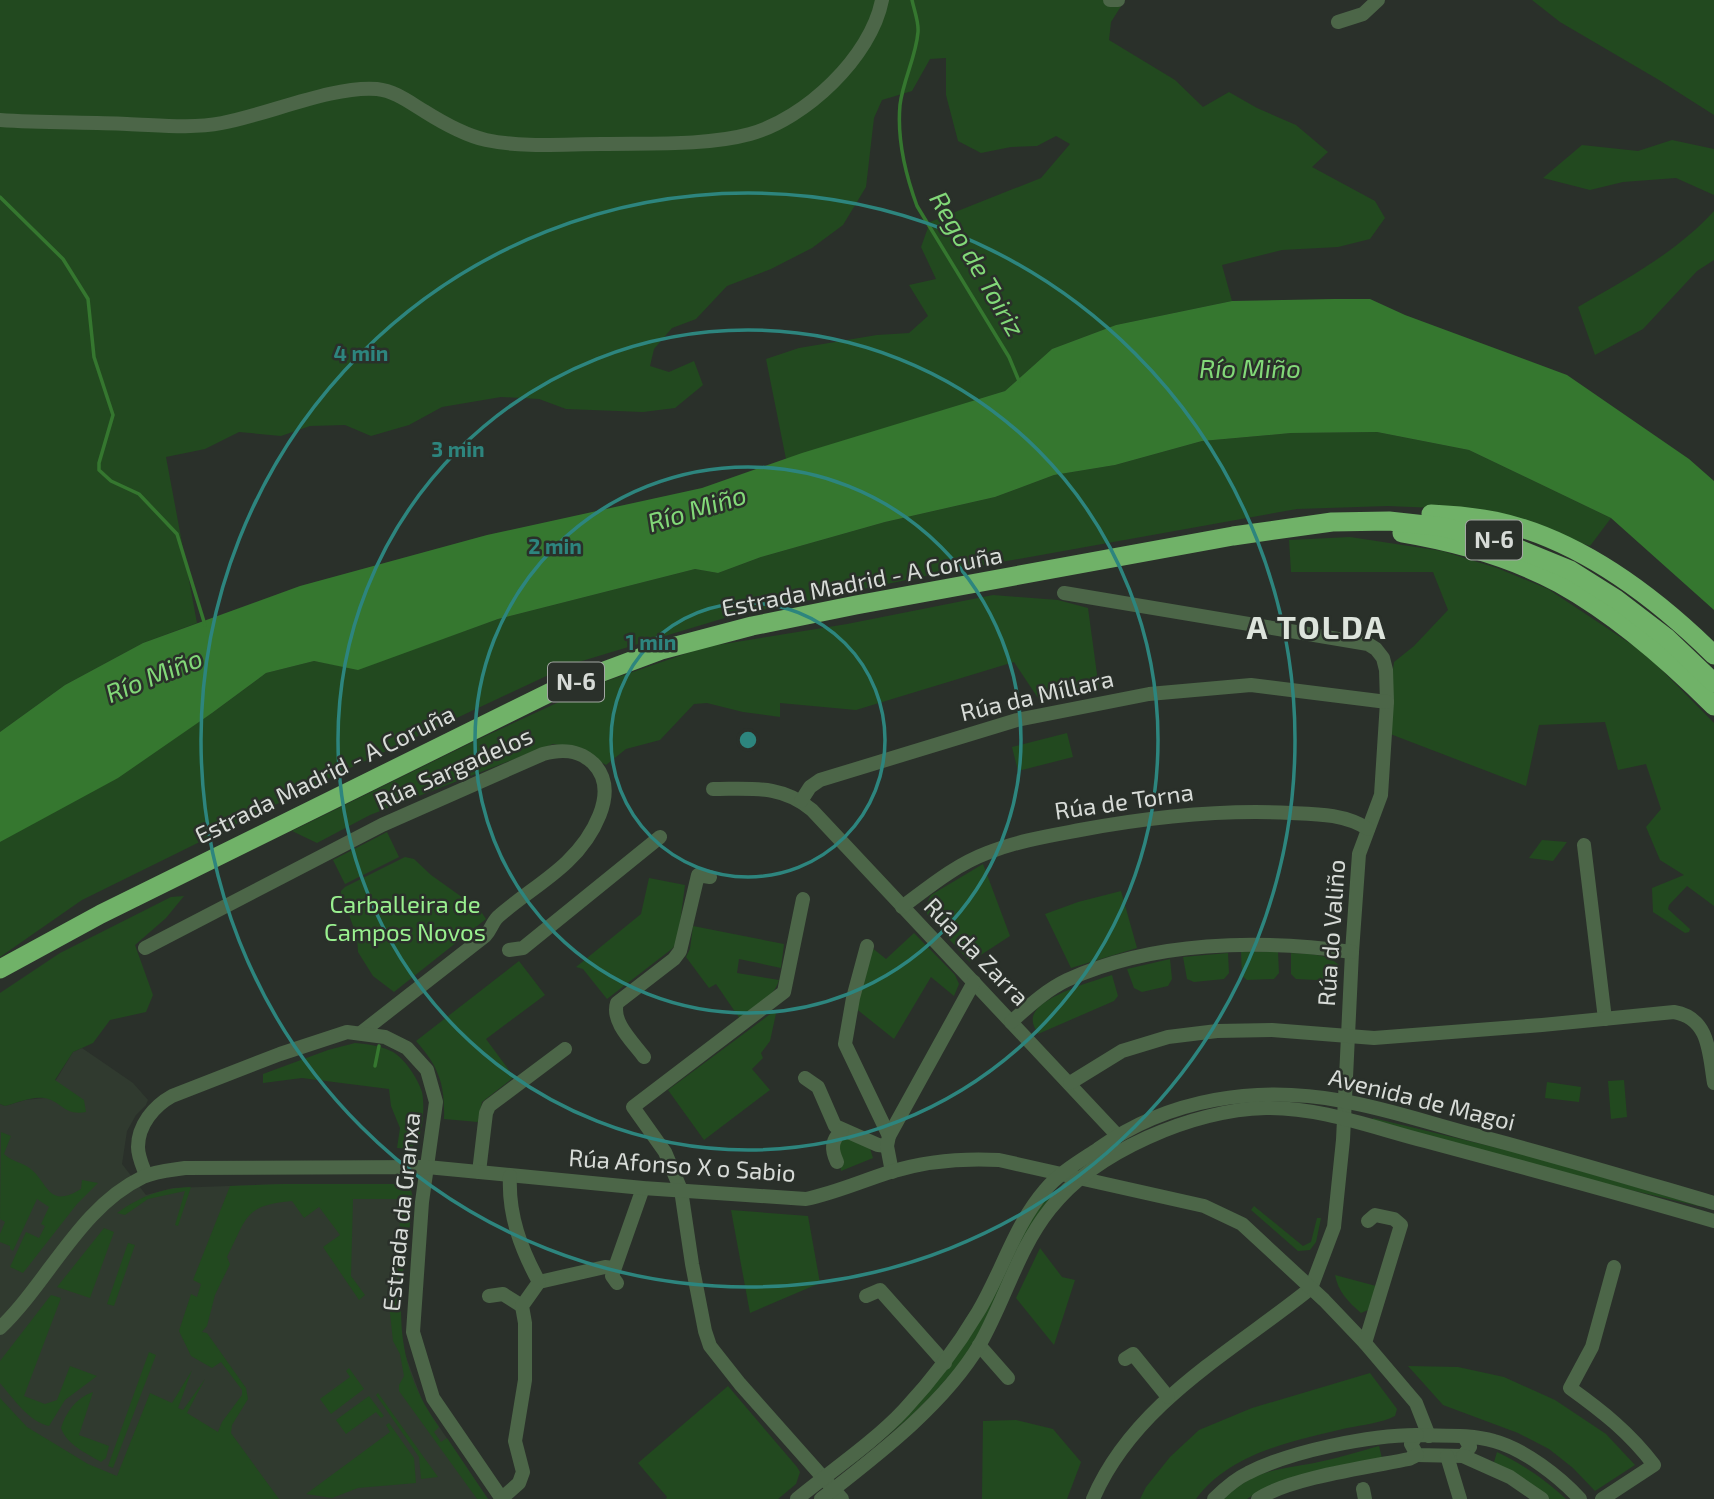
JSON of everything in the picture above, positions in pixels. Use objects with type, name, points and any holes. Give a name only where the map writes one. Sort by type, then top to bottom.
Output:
[{"type":"highway","points":[[1090,563],[1218,532],[1304,516],[1363,512],[1473,518],[1516,527],[1603,566],[1674,618],[1714,655]]},
{"type":"highway","name":"Estrada Madrid - A Coruña","points":[[0,969],[101,914],[559,688],[662,650],[752,626],[1233,536],[1332,522],[1389,521],[1444,527],[1510,545],[1558,565],[1616,599],[1667,638],[1714,683]]},
{"type":"highway","points":[[1233,536],[1389,532],[1452,544],[1522,566],[1583,597],[1628,629],[1714,706]]},
{"type":"street","points":[[0,120],[176,127],[220,124],[331,94],[377,89],[394,93],[468,134],[488,140],[531,145],[682,143],[749,134],[771,126],[794,112],[826,88],[849,65],[864,47],[882,0]]},
{"type":"street","points":[[1110,0],[1118,0]]},
{"type":"street","points":[[1338,22],[1363,14],[1377,0]]},
{"type":"street","name":"Rúa do Valiño","points":[[1064,593],[1368,644],[1383,658],[1387,702],[1381,796],[1359,854],[1344,1119],[1334,1227],[1311,1288]]},
{"type":"street","name":"Rúa da Míllara","points":[[801,801],[810,787],[820,780],[1017,720],[1149,694],[1251,685],[1387,702]]},
{"type":"street","name":"Rúa Sargadelos","points":[[145,948],[382,825],[543,754],[559,749],[585,757],[594,764],[604,792],[603,805],[586,838],[568,861],[497,917],[490,931],[362,1032]]},
{"type":"street","points":[[713,789],[784,792],[801,801]]},
{"type":"street","name":"Rúa da Zarra","points":[[801,801],[1117,1135]]},
{"type":"street","name":"Rúa de Torna","points":[[902,907],[947,873],[986,853],[1026,840],[1143,819],[1198,813],[1264,811],[1331,816],[1358,822],[1368,828]]},
{"type":"street","points":[[509,950],[523,948],[660,837]]},
{"type":"street","points":[[1584,845],[1605,1019]]},
{"type":"street","points":[[644,1057],[617,1021],[617,1003],[674,959],[680,951],[698,875],[710,877]]},
{"type":"street","points":[[803,899],[784,992],[633,1107],[664,1152],[681,1190],[692,1264],[710,1346],[830,1491]]},
{"type":"street","points":[[1011,1021],[1039,997],[1066,981],[1122,962],[1185,948],[1256,944],[1352,952]]},
{"type":"street","points":[[867,946],[853,998],[845,1044],[888,1141],[892,1172]]},
{"type":"street","points":[[805,1078],[818,1087],[830,1117],[842,1130],[878,1145],[888,1141],[974,982]]},
{"type":"street","points":[[1070,1083],[1122,1051],[1168,1037],[1217,1031],[1272,1030],[1374,1038],[1674,1012],[1695,1020],[1710,1036],[1714,1083]]},
{"type":"street","name":"Estrada da Granxa","points":[[146,1175],[138,1148],[139,1136],[161,1102],[347,1032],[385,1037],[407,1048],[426,1070],[436,1102],[418,1248],[414,1332],[433,1398],[501,1499]]},
{"type":"street","points":[[479,1172],[489,1106],[565,1049]]},
{"type":"street","name":"Avenida de Magoi","points":[[830,1491],[944,1363],[979,1310],[1012,1239],[1045,1190],[1063,1173],[1117,1135],[1183,1107],[1209,1100],[1256,1094],[1285,1094],[1345,1101],[1546,1153],[1714,1203]]},
{"type":"street","name":"Avenida de Magoi","points":[[797,1499],[830,1491],[931,1404],[979,1345],[1032,1235],[1062,1194],[1130,1145],[1165,1129],[1201,1118],[1266,1108],[1292,1109],[1344,1119],[1714,1221]]},
{"type":"street","points":[[837,1162],[831,1149],[842,1130]]},
{"type":"street","name":"Rúa Afonso X o Sabio","points":[[0,1328],[100,1209],[121,1190],[146,1175],[197,1167],[427,1167],[643,1188],[806,1199],[925,1164],[966,1159],[999,1160],[1204,1206],[1242,1224],[1366,1343],[1416,1403],[1423,1436]]},
{"type":"street","points":[[510,1176],[509,1191],[514,1224],[519,1241],[539,1282]]},
{"type":"street","points":[[617,1283],[612,1276],[614,1268],[643,1188]]},
{"type":"street","points":[[1366,1343],[1401,1225],[1394,1219],[1375,1215],[1368,1221]]},
{"type":"street","points":[[501,1499],[519,1483],[523,1472],[515,1441],[525,1380],[525,1323],[522,1306],[539,1282],[605,1267],[614,1268]]},
{"type":"street","points":[[1602,1499],[1654,1465],[1635,1440],[1608,1415],[1570,1388],[1592,1346],[1614,1267]]},
{"type":"street","points":[[1093,1499],[1115,1456],[1168,1397],[1311,1288]]},
{"type":"street","points":[[866,1296],[880,1290],[944,1363]]},
{"type":"street","points":[[489,1296],[503,1294],[522,1306]]},
{"type":"street","points":[[979,1345],[1008,1378]]},
{"type":"street","points":[[1125,1359],[1132,1354],[1168,1397]]},
{"type":"street","points":[[1214,1499],[1228,1485],[1248,1473],[1294,1456],[1382,1436],[1464,1437],[1497,1441],[1526,1456],[1568,1485],[1580,1499]]},
{"type":"street","points":[[1417,1455],[1411,1444],[1423,1436]]},
{"type":"street","points":[[1463,1456],[1470,1447],[1464,1437]]},
{"type":"street","points":[[1258,1499],[1268,1492],[1313,1479],[1417,1455],[1463,1456],[1510,1478],[1542,1499]]},
{"type":"street","points":[[1447,1456],[1460,1499]]},
{"type":"shaded area","points":[[82,1048],[133,1083],[148,1100],[127,1131],[122,1164],[146,1195],[173,1188],[283,1184],[398,1184],[411,1190],[413,1198],[409,1232],[399,1237],[399,1255],[404,1260],[400,1325],[405,1354],[423,1403],[488,1499],[0,1499],[0,1104],[5,1106],[45,1098],[73,1052]]},
{"type":"green space","points":[[0,0],[1125,0],[1111,22],[1109,40],[1175,80],[1203,107],[1229,92],[1296,125],[1328,152],[1312,167],[1375,201],[1385,218],[1370,239],[1338,247],[1282,250],[1222,265],[1232,301],[1116,325],[1052,349],[1005,391],[786,459],[766,359],[799,348],[877,335],[909,333],[928,316],[909,285],[936,279],[921,247],[930,222],[1041,178],[1070,144],[1056,136],[1037,146],[1011,147],[981,153],[958,141],[946,95],[946,58],[930,59],[912,91],[882,100],[874,118],[866,187],[843,225],[812,248],[771,269],[727,286],[696,319],[672,328],[654,349],[650,366],[669,372],[694,361],[703,385],[675,408],[643,412],[566,409],[539,399],[501,397],[442,407],[409,425],[371,436],[345,425],[310,426],[281,436],[239,432],[205,449],[166,457],[197,623],[143,643],[65,685],[0,732]]},
{"type":"green space","points":[[1532,0],[1714,0],[1714,115],[1560,22]]},
{"type":"green space","points":[[1672,140],[1714,149],[1714,195],[1676,178],[1623,182],[1590,190],[1543,178],[1582,145],[1638,151]]},
{"type":"green space","points":[[1714,211],[1714,260],[1697,271],[1643,329],[1595,355],[1578,307],[1632,276],[1684,240]]},
{"type":"green space","points":[[1377,432],[1469,450],[1611,518],[1590,546],[1484,510],[1388,506],[1297,509],[940,573],[728,617],[572,664],[348,769],[82,900],[0,957],[0,842],[212,713],[266,673],[314,661],[358,669],[498,619],[695,569],[718,573],[761,557],[885,522],[995,497],[1054,475],[1115,465],[1202,441],[1291,433]]},
{"type":"green space","points":[[1350,537],[1442,551],[1497,568],[1548,589],[1646,654],[1714,723],[1714,906],[1687,886],[1668,909],[1690,929],[1689,932],[1685,933],[1653,912],[1652,888],[1684,875],[1660,860],[1646,827],[1661,809],[1646,764],[1618,770],[1605,722],[1539,725],[1526,786],[1385,732],[1394,662],[1414,646],[1448,610],[1433,572],[1291,572],[1289,540]]},
{"type":"green space","points":[[993,595],[1058,600],[1088,608],[1099,689],[1040,701],[1014,662],[856,710],[780,703],[780,717],[707,703],[694,704],[660,740],[626,749],[606,765],[577,748],[553,744],[370,815],[317,843],[292,831],[598,684],[705,647],[847,624]]},
{"type":"green space","points":[[1067,733],[1073,757],[1018,771],[1012,747]]},
{"type":"green space","points":[[387,832],[399,857],[345,884],[333,860]]},
{"type":"green space","points":[[1542,840],[1567,842],[1553,861],[1529,858]]},
{"type":"green space","name":"Carballeira de Campos Novos","points":[[405,857],[414,859],[431,875],[480,910],[486,919],[394,992],[373,976],[358,952],[357,937],[348,912],[340,901],[341,891],[345,887]]},
{"type":"green space","points":[[983,864],[1010,936],[970,962],[928,916],[925,907],[931,895]]},
{"type":"green space","points":[[649,878],[685,885],[678,938],[673,948],[607,999],[583,969],[576,967],[641,914]]},
{"type":"green space","points":[[1121,891],[1137,948],[1071,968],[1045,914]]},
{"type":"green space","points":[[184,896],[166,918],[135,945],[153,995],[146,1012],[110,1020],[93,1043],[73,1052],[55,1080],[84,1100],[86,1112],[72,1112],[44,1098],[5,1106],[0,1104],[0,993],[60,953],[171,897]]},
{"type":"green space","points":[[693,926],[784,944],[781,968],[739,959],[737,973],[779,980],[768,997],[740,1019],[716,984],[709,988],[686,957],[690,949]]},
{"type":"green space","points":[[914,933],[955,975],[959,984],[954,996],[931,977],[894,1039],[854,1007],[871,947],[886,959]]},
{"type":"green space","points":[[1241,952],[1278,952],[1279,973],[1274,979],[1247,980],[1242,976]]},
{"type":"green space","points":[[1228,953],[1229,973],[1224,979],[1194,982],[1187,979],[1183,957]]},
{"type":"green space","points":[[1291,953],[1316,955],[1334,961],[1339,965],[1338,981],[1296,979],[1291,974]]},
{"type":"green space","points":[[1170,959],[1172,979],[1168,986],[1142,992],[1134,988],[1127,969]]},
{"type":"green space","points":[[519,961],[545,995],[486,1039],[514,1077],[482,1102],[478,1122],[444,1119],[439,1077],[430,1059],[416,1041]]},
{"type":"green space","points":[[1112,975],[1118,996],[1114,1001],[1038,1034],[1033,1018],[1040,1006],[1070,989]]},
{"type":"green space","points":[[777,1009],[770,1041],[761,1053],[763,1058],[752,1069],[770,1090],[704,1140],[668,1090]]},
{"type":"green space","points":[[355,1043],[384,1048],[398,1055],[417,1081],[423,1098],[422,1123],[418,1139],[409,1148],[397,1148],[400,1128],[391,1106],[389,1089],[302,1078],[263,1083],[263,1074]]},
{"type":"green space","points":[[1624,1080],[1627,1117],[1611,1119],[1608,1081]]},
{"type":"green space","points":[[1547,1082],[1581,1087],[1579,1102],[1545,1098]]},
{"type":"green space","points":[[1373,1118],[1523,1154],[1711,1209],[1373,1122]]},
{"type":"green space","points":[[1,1132],[11,1136],[4,1154],[28,1167],[54,1195],[70,1195],[81,1189],[82,1180],[98,1183],[77,1204],[23,1273],[10,1267],[26,1232],[39,1238],[45,1226],[41,1224],[49,1207],[37,1199],[13,1251],[10,1246],[0,1242],[5,1222],[0,1219]]},
{"type":"green space","points":[[842,1135],[869,1145],[873,1158],[841,1171],[837,1140]]},
{"type":"green space","points":[[401,1184],[411,1190],[413,1198],[409,1232],[399,1237],[401,1199],[353,1199],[351,1276],[365,1295],[359,1300],[323,1247],[340,1235],[319,1207],[304,1218],[292,1201],[256,1210],[244,1223],[227,1257],[230,1264],[215,1295],[207,1326],[202,1332],[207,1333],[246,1388],[248,1399],[232,1425],[231,1433],[279,1499],[0,1499],[0,1398],[27,1427],[88,1464],[117,1476],[150,1393],[172,1403],[192,1370],[178,1408],[183,1410],[205,1379],[187,1413],[218,1432],[242,1395],[242,1390],[221,1362],[212,1368],[191,1356],[179,1331],[191,1294],[197,1297],[201,1284],[193,1280],[230,1186]]},
{"type":"green space","points":[[191,1187],[178,1226],[175,1225],[185,1191],[148,1199],[125,1215],[117,1213],[152,1194]]},
{"type":"green space","points":[[1049,1194],[1051,1196],[987,1320],[960,1363],[911,1416],[850,1467],[905,1415],[1013,1244]]},
{"type":"green space","points":[[1254,1206],[1303,1246],[1311,1242],[1317,1218],[1321,1218],[1316,1242],[1310,1250],[1298,1251],[1251,1210]]},
{"type":"green space","points":[[731,1210],[808,1216],[820,1283],[750,1313]]},
{"type":"green space","points":[[104,1228],[114,1232],[90,1298],[57,1287]]},
{"type":"green space","points":[[128,1243],[135,1245],[114,1306],[107,1304]]},
{"type":"green space","points":[[1040,1248],[1062,1277],[1075,1280],[1054,1345],[1016,1298]]},
{"type":"green space","points":[[398,1255],[404,1260],[401,1306],[404,1348],[416,1387],[439,1427],[434,1432],[441,1442],[447,1438],[488,1499],[477,1499],[399,1391],[404,1376],[400,1354],[393,1341],[388,1295],[398,1295]]},
{"type":"green space","points":[[1335,1275],[1376,1286],[1368,1310],[1361,1313],[1352,1305],[1341,1291]]},
{"type":"green space","points":[[51,1295],[61,1298],[24,1396],[45,1404],[57,1400],[70,1366],[97,1376],[65,1400],[49,1426],[28,1415],[0,1383],[0,1361]]},
{"type":"green space","points":[[149,1352],[156,1355],[113,1468],[108,1466]]},
{"type":"green space","points":[[1408,1366],[1458,1367],[1504,1377],[1555,1400],[1606,1434],[1635,1465],[1595,1491],[1573,1468],[1549,1449],[1518,1433],[1443,1405]]},
{"type":"green space","points":[[349,1368],[364,1389],[331,1414],[320,1399],[350,1377],[346,1371]]},
{"type":"green space","points":[[1370,1373],[1397,1409],[1395,1416],[1285,1444],[1245,1459],[1210,1483],[1196,1499],[1140,1499],[1170,1457],[1199,1430],[1252,1408]]},
{"type":"green space","points":[[728,1386],[797,1467],[800,1472],[796,1484],[778,1499],[666,1499],[638,1463]]},
{"type":"green space","points":[[93,1392],[79,1435],[109,1446],[106,1458],[101,1462],[72,1444],[61,1428],[72,1406]]},
{"type":"green space","points":[[378,1393],[438,1477],[421,1479],[419,1457],[376,1395]]},
{"type":"green space","points":[[369,1396],[384,1416],[381,1418],[376,1412],[346,1434],[336,1420]]},
{"type":"green space","points":[[1016,1420],[1053,1429],[1081,1462],[1067,1499],[982,1499],[983,1421]]},
{"type":"green space","points":[[389,1423],[414,1458],[416,1483],[358,1488],[332,1498],[306,1494],[390,1432],[386,1425]]},
{"type":"green space","points":[[1379,1446],[1382,1458],[1261,1490],[1247,1499],[1223,1499],[1245,1482],[1266,1473],[1330,1460]]},
{"type":"green space","points":[[1497,1452],[1533,1473],[1566,1499],[1550,1499],[1536,1487],[1494,1462]]},
{"type":"water","name":"Río Miño","points":[[1370,299],[1405,315],[1567,375],[1689,459],[1714,481],[1714,610],[1611,518],[1469,450],[1377,432],[1291,433],[1202,441],[1115,465],[1054,475],[995,497],[885,522],[761,557],[718,573],[695,569],[498,619],[358,670],[314,661],[266,673],[118,778],[0,842],[0,732],[65,685],[143,643],[300,586],[487,535],[702,488],[802,453],[1005,391],[1052,349],[1116,325],[1232,301]]},
{"type":"waterway","name":"Rego de Toiriz","points":[[912,0],[918,32],[899,118],[909,182],[917,206],[1009,357],[1019,381]]},
{"type":"waterway","points":[[0,197],[63,259],[88,299],[94,357],[113,415],[99,470],[111,481],[139,494],[177,534],[205,625]]},
{"type":"waterway","points":[[375,1066],[379,1046]]},
{"type":"district","name":"A TOLDA","points":[[1317,628]]}]
